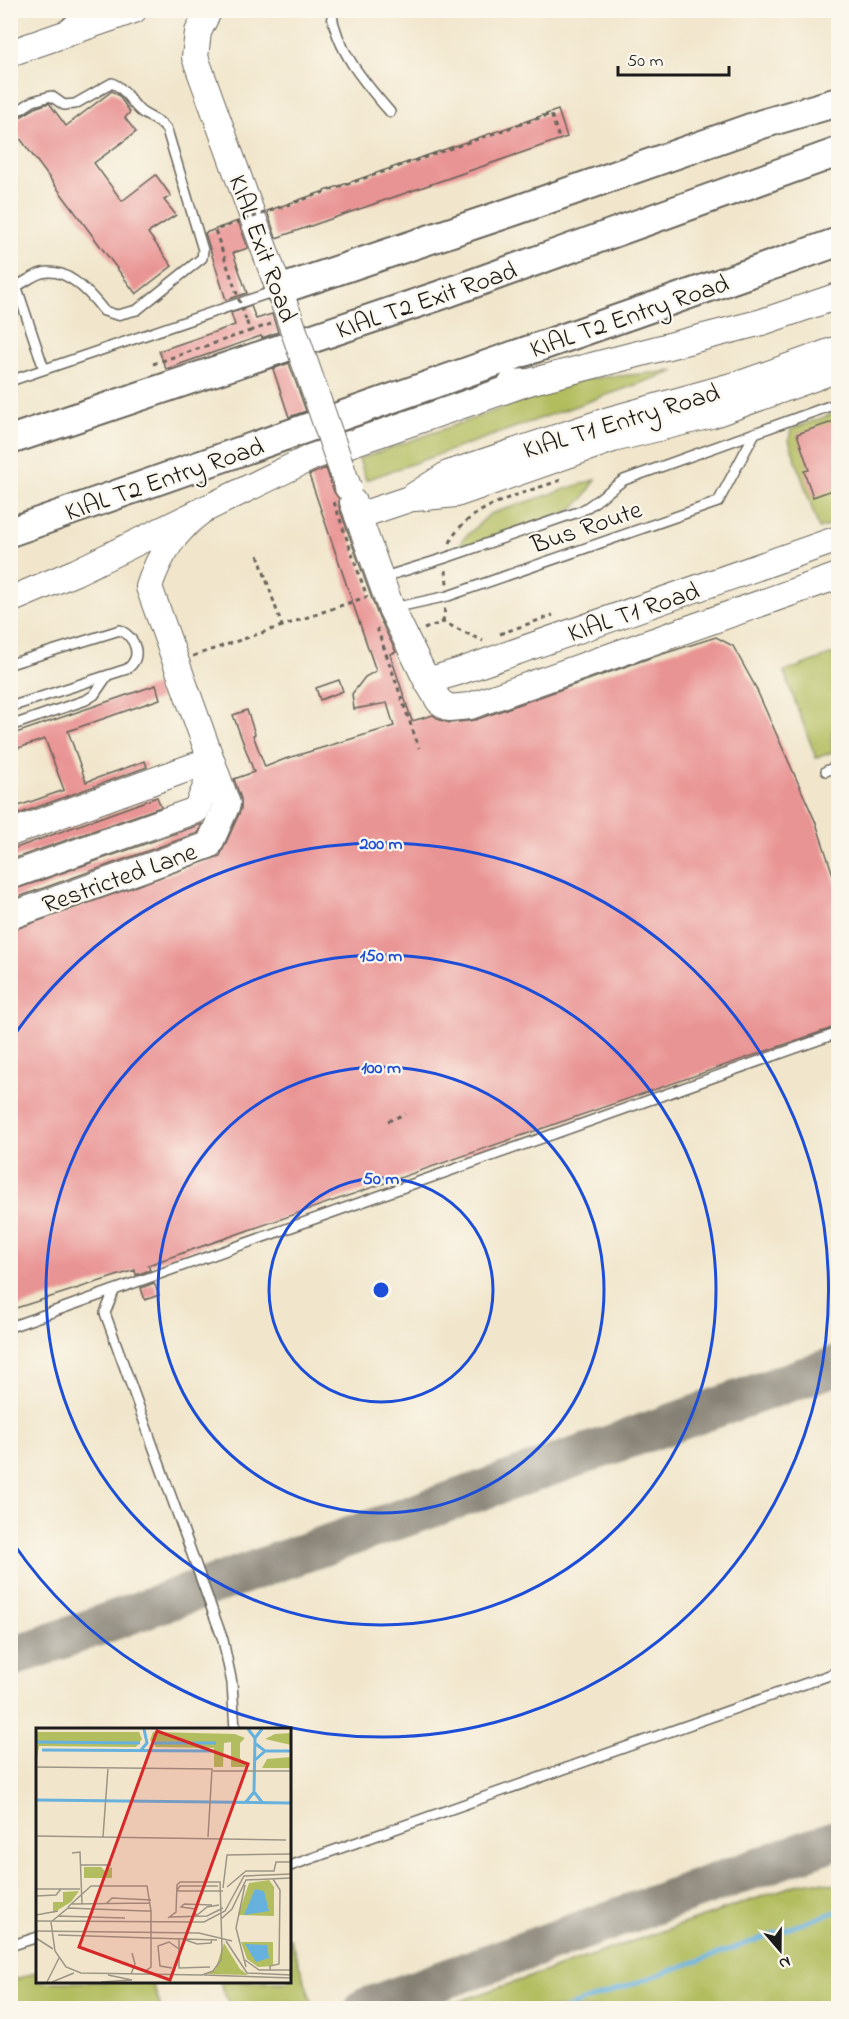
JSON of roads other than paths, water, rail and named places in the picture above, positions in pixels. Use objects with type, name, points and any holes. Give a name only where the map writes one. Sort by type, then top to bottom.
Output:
[{"type":"main road","points":[[10,53],[134,10]]},
{"type":"main road","name":"KIAL Exit Road","points":[[209,10],[198,32],[195,57],[358,516]]},
{"type":"main road","points":[[283,301],[517,210],[762,124],[838,102]]},
{"type":"main road","name":"KIAL T2 Exit Road","points":[[10,440],[441,295],[838,152]]},
{"type":"main road","name":"KIAL T2 Entry Road","points":[[10,532],[838,242]]},
{"type":"main road","name":"KIAL T2 Entry Road","points":[[312,457],[419,388],[528,382],[762,322],[838,296]]},
{"type":"main road","name":"KIAL T1 Entry Road","points":[[408,499],[448,474],[609,420],[746,382],[838,349]]},
{"type":"main road","name":"KIAL T1 Entry Road","points":[[358,516],[408,499],[456,494],[614,439],[711,415],[838,369]]},
{"type":"main road","points":[[10,600],[76,572],[312,457],[528,382]]},
{"type":"main road","name":"Restricted Lane","points":[[10,916],[209,845],[227,804],[149,587],[154,571],[170,541],[180,529],[204,509]]},
{"type":"main road","points":[[358,516],[381,578],[379,613],[394,640],[433,691]]},
{"type":"main road","name":"KIAL T1 Road","points":[[838,539],[458,672],[433,691],[449,708],[470,706],[838,576]]},
{"type":"main road","points":[[10,833],[211,760]]},
{"type":"main road","points":[[10,876],[196,810],[206,787],[211,760]]},
{"type":"lane","points":[[47,40],[81,10]]},
{"type":"lane","points":[[330,10],[333,27],[353,66],[390,112]]},
{"type":"lane","points":[[17,286],[41,273],[55,271],[89,292],[104,311],[117,315],[137,310],[202,258],[203,250],[167,129],[159,120],[142,113],[120,86],[112,83],[75,104],[64,105],[51,96],[33,101],[21,109]]},
{"type":"lane","points":[[10,267],[44,369]]},
{"type":"lane","points":[[11,379],[283,301]]},
{"type":"lane","name":"Bus Route","points":[[381,578],[581,512],[624,480],[838,403]]},
{"type":"lane","name":"Bus Route","points":[[379,613],[448,596],[718,502],[755,433]]},
{"type":"lane","points":[[10,664],[120,630],[129,634],[135,646],[136,657],[127,669],[10,707]]},
{"type":"lane","points":[[10,726],[86,700],[94,695],[107,676]]},
{"type":"lane","points":[[826,771],[838,766]]},
{"type":"lane","points":[[12,1326],[838,1033]]},
{"type":"lane","points":[[114,1291],[105,1313],[224,1640],[232,1683],[235,1728]]},
{"type":"lane","points":[[291,1866],[838,1672]]},
{"type":"lane","points":[[10,1946],[36,1938]]},
{"type":"waterway","points":[[565,2008],[838,1911]]}]
